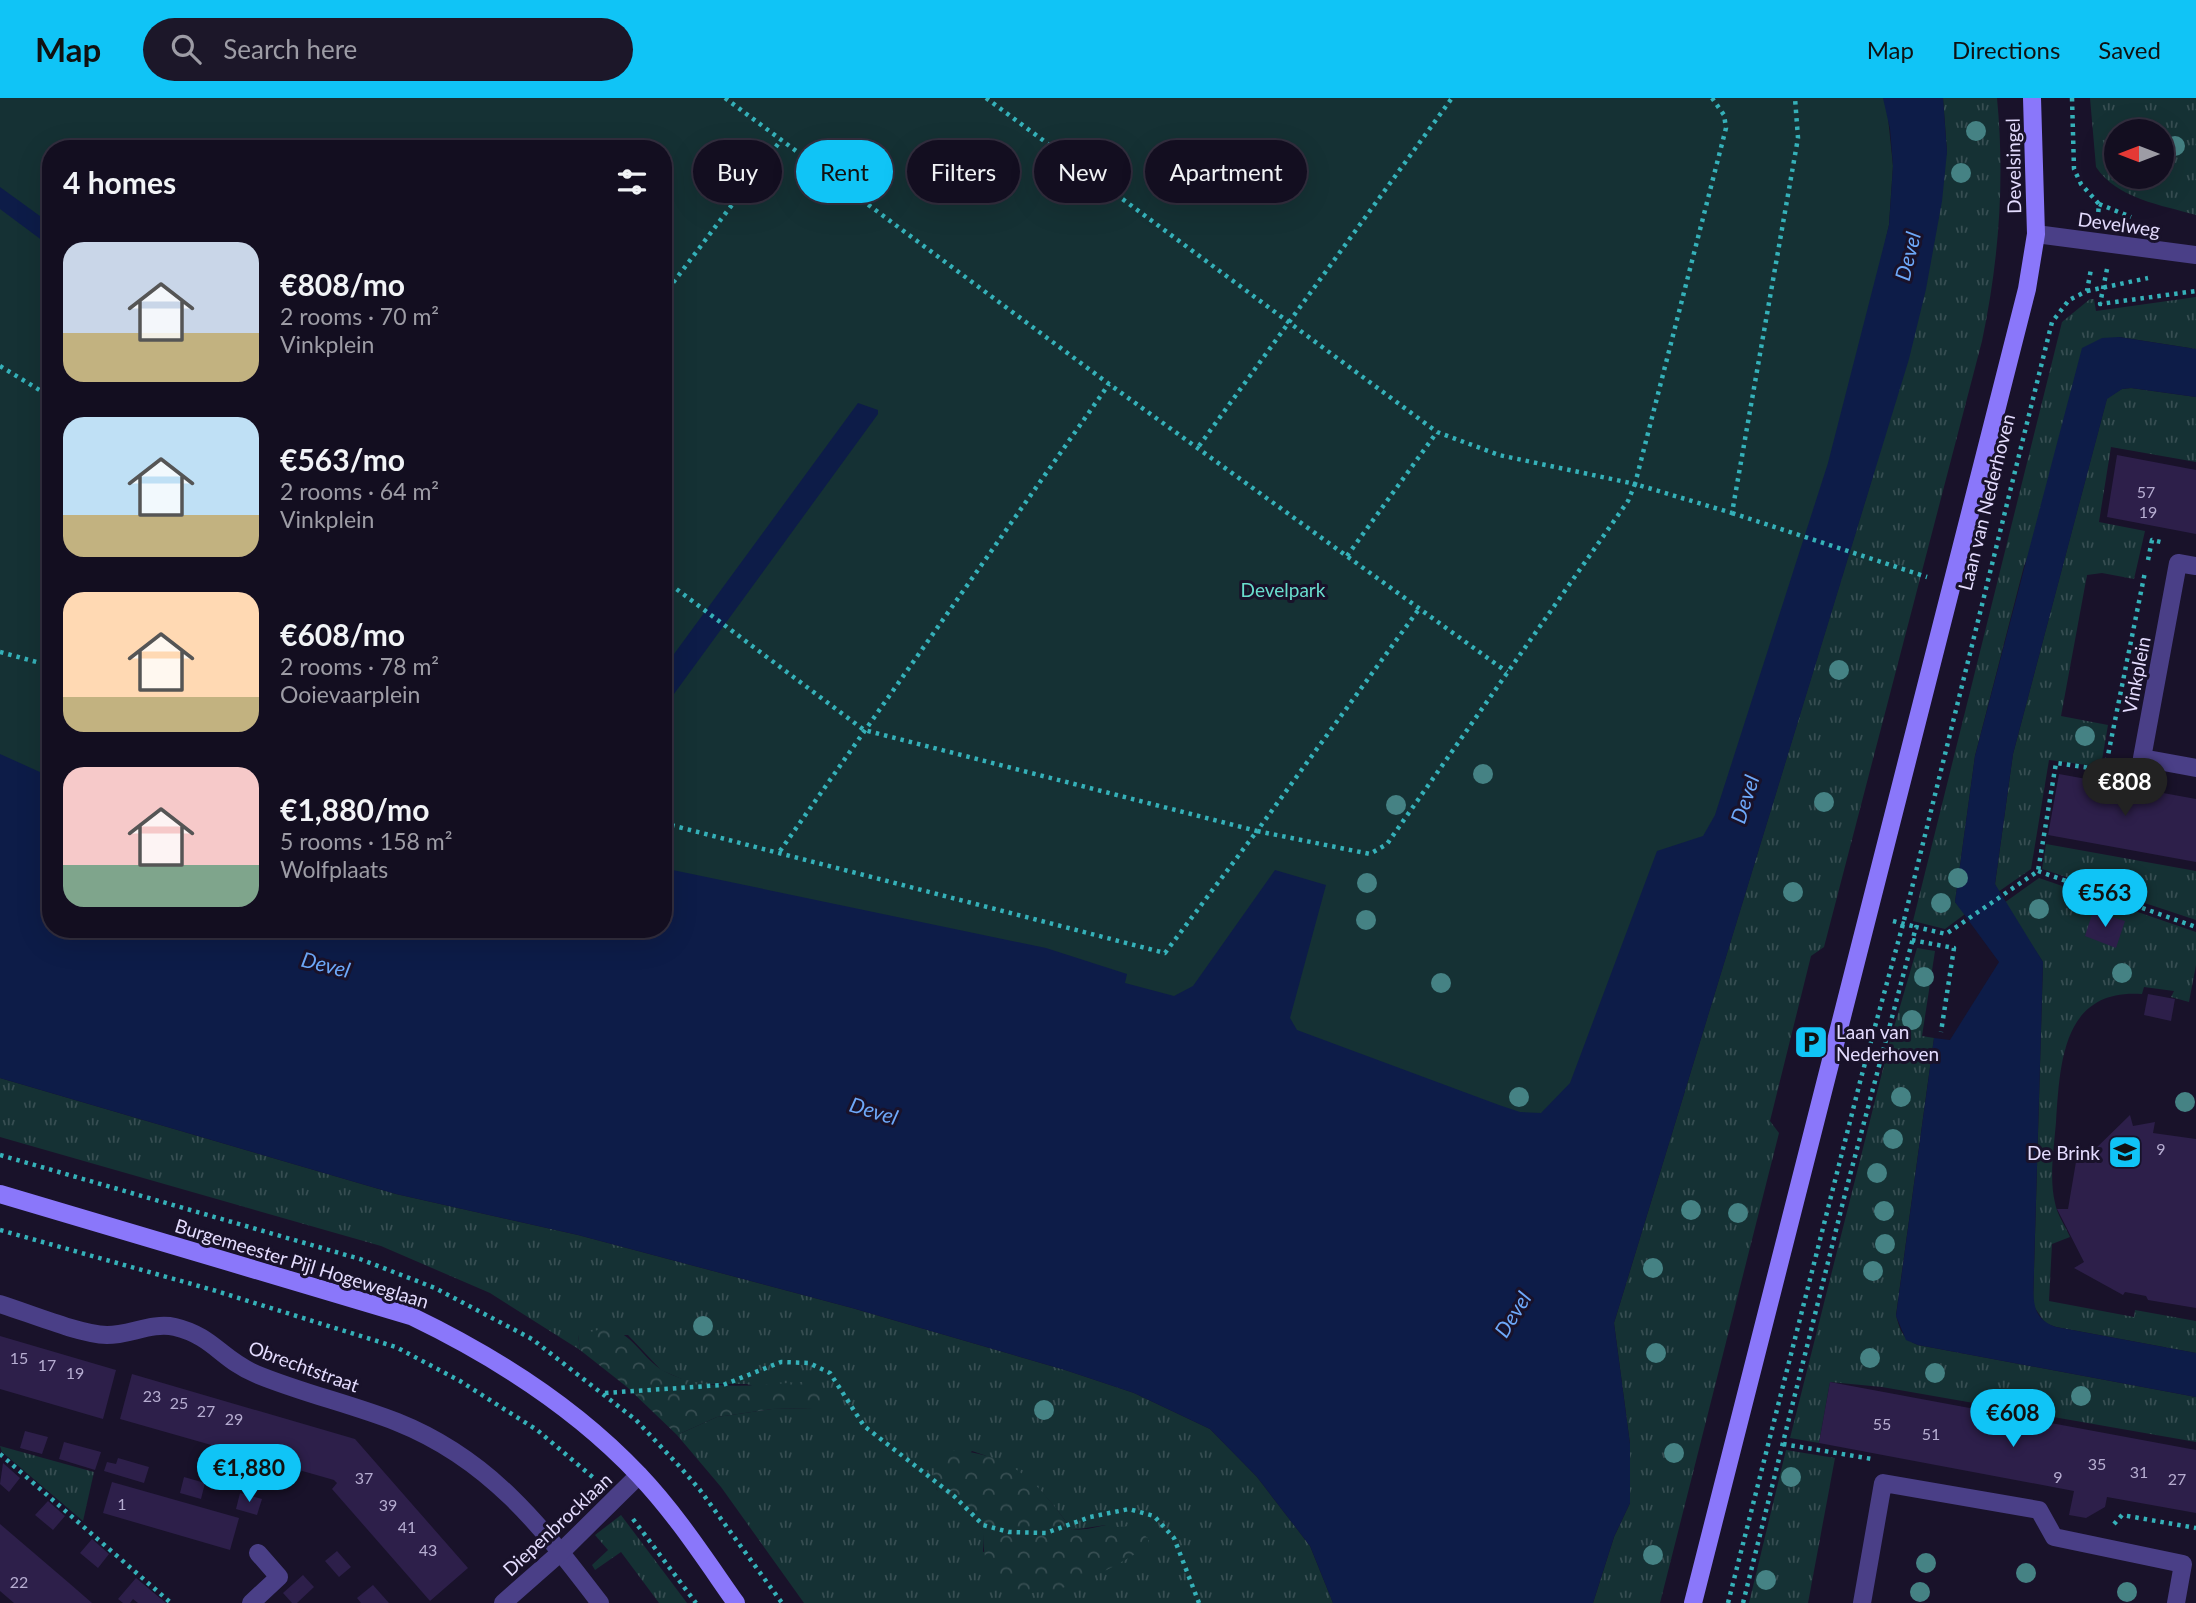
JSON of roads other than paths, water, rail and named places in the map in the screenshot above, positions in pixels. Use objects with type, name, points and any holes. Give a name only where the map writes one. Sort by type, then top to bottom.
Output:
[{"type":"main road","name":"Develsingel","points":[[2032,98],[2036,234]]},
{"type":"main road","name":"Laan van Nederhoven","points":[[1693,1603],[1957,570],[2027,289],[2036,234]]},
{"type":"main road","name":"Burgemeester Pijl Hogeweglaan","points":[[0,1194],[411,1316],[474,1347],[600,1436],[639,1475],[681,1524],[736,1603]]},
{"type":"street","name":"Develweg","points":[[2036,234],[2196,255]]},
{"type":"street","name":"Vinkplein","points":[[2196,566],[2178,563],[2142,758],[2196,768]]},
{"type":"street","name":"Obrechtstraat","points":[[0,1304],[103,1335],[128,1335],[152,1327],[172,1326],[191,1332],[215,1346],[229,1362],[258,1375],[399,1423],[470,1461],[522,1504],[600,1603]]},
{"type":"street","name":"Diepenbrocklaan","points":[[503,1603],[561,1552],[639,1475]]},
{"type":"street","points":[[1862,1603],[1883,1483],[2039,1510],[2054,1537],[2183,1564],[2176,1603]]},
{"type":"street","points":[[251,1603],[279,1577],[258,1553]]},
{"type":"water","name":"Devel","points":[[1883,98],[1943,98],[1947,152],[1942,201],[1926,289],[1909,359],[1614,1323],[1630,1444],[1630,1503],[1614,1537],[1593,1603],[1333,1603],[1310,1546],[1257,1477],[1210,1429],[1134,1393],[1065,1370],[852,1308],[578,1235],[396,1194],[0,1078],[0,754],[42,773],[42,938],[672,938],[672,870],[1046,948],[1127,974],[1125,983],[1174,996],[1193,986],[1275,870],[1326,885],[1290,1018],[1297,1030],[1499,1105],[1520,1112],[1541,1113],[1570,1083],[1657,851],[1703,836],[1715,815],[1828,463],[1889,225],[1893,166],[1890,129]]},
{"type":"water","points":[[0,187],[42,217],[42,240],[0,209]]},
{"type":"water","points":[[2119,337],[2196,349],[2196,397],[2131,388],[2122,389],[2107,399],[2013,754],[1995,884],[2043,962],[2034,1304],[2041,1318],[2056,1327],[2196,1353],[2196,1397],[1918,1345],[1906,1340],[1896,1316],[1934,1038],[1950,1040],[1999,962],[1955,902],[1975,756],[2082,348],[2102,338]]},
{"type":"water","points":[[858,403],[878,410],[878,414],[672,697],[672,657]]},
{"type":"place","name":"Laan van Nederhoven","points":[[1811,1042]]},
{"type":"place","name":"De Brink","points":[[2125,1152]]},
{"type":"park label","name":"Develpark","points":[[1283,589]]}]
